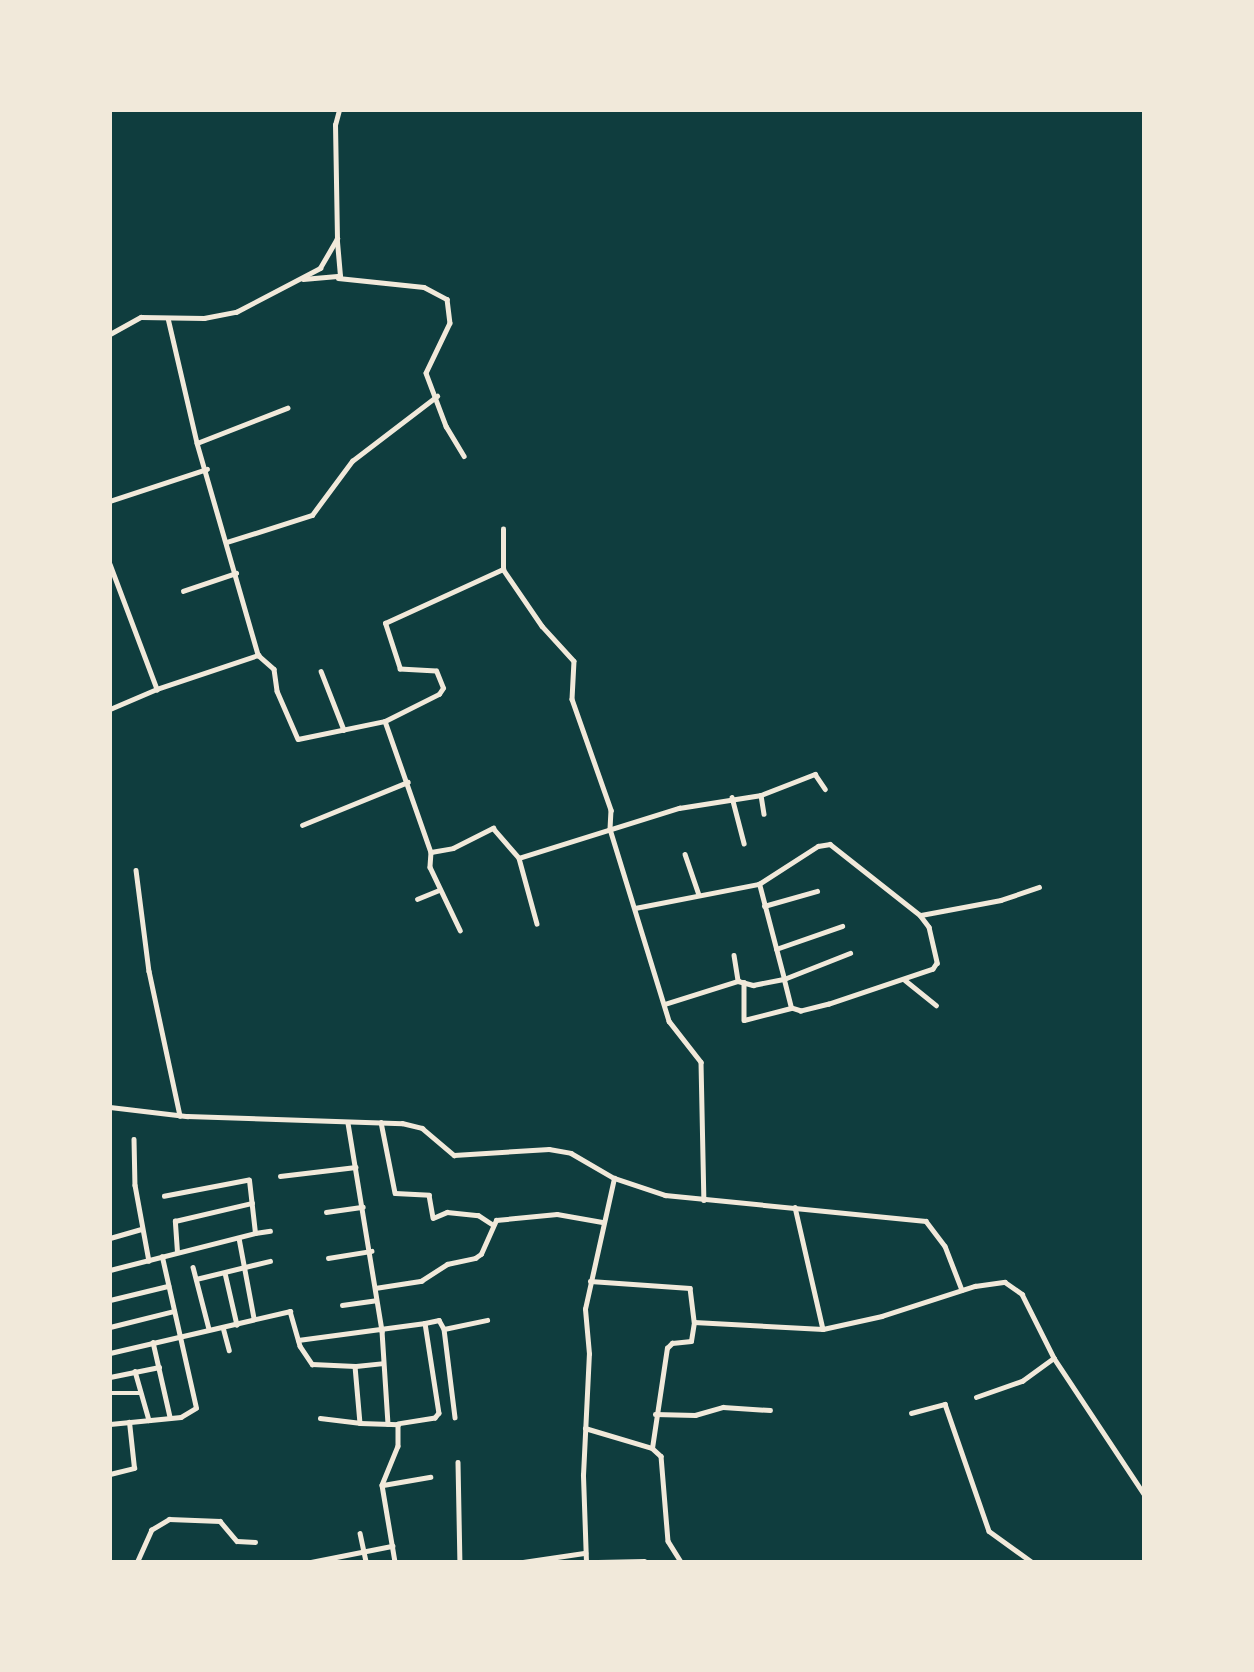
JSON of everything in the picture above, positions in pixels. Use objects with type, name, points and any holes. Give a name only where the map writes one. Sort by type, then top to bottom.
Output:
[{"type":"street","points":[[338,278],[342,267],[337,239],[339,110]]},
{"type":"street","points":[[110,334],[141,317],[168,318],[236,312],[320,268],[337,239]]},
{"type":"street","points":[[301,279],[338,278],[424,287],[447,299],[450,323],[426,373],[437,396],[446,426],[464,456]]},
{"type":"street","points":[[168,318],[197,443],[207,469],[258,655],[274,669],[277,691],[298,739],[385,721],[434,698],[443,688],[436,671],[400,669],[384,623],[503,569]]},
{"type":"street","points":[[227,542],[312,514],[352,460],[437,396]]},
{"type":"street","points":[[197,443],[287,408]]},
{"type":"street","points":[[110,501],[207,469]]},
{"type":"street","points":[[503,529],[503,569],[542,626],[574,661],[572,699],[611,810],[610,829],[665,1004],[673,1029],[701,1062],[704,1200]]},
{"type":"street","points":[[110,564],[157,689]]},
{"type":"street","points":[[183,590],[236,573]]},
{"type":"street","points":[[110,709],[157,689],[258,655]]},
{"type":"street","points":[[321,671],[344,730]]},
{"type":"street","points":[[385,721],[431,852],[430,867],[460,930]]},
{"type":"street","points":[[520,858],[610,829],[732,797],[761,795],[815,774],[825,789]]},
{"type":"street","points":[[302,825],[408,782]]},
{"type":"street","points":[[761,795],[764,814]]},
{"type":"street","points":[[732,797],[744,843]]},
{"type":"street","points":[[431,852],[453,848],[493,828],[520,858],[537,924]]},
{"type":"street","points":[[635,908],[759,884],[818,846],[830,844],[920,915],[929,927],[937,962],[933,970],[815,1008],[791,1008],[744,1020],[741,982],[734,955]]},
{"type":"street","points":[[685,854],[699,895]]},
{"type":"street","points":[[136,870],[149,971],[180,1116]]},
{"type":"street","points":[[759,884],[791,1008]]},
{"type":"street","points":[[920,915],[1001,900],[1039,887]]},
{"type":"street","points":[[417,899],[439,890]]},
{"type":"street","points":[[764,906],[817,891]]},
{"type":"street","points":[[776,949],[842,926]]},
{"type":"street","points":[[665,1004],[741,982],[784,979],[850,953]]},
{"type":"street","points":[[905,980],[936,1005]]},
{"type":"street","points":[[110,1107],[180,1116],[415,1125],[454,1155],[542,1147],[570,1153],[614,1178],[665,1195],[926,1220],[945,1246],[962,1290]]},
{"type":"street","points":[[381,1122],[395,1194],[429,1195],[433,1218],[447,1212],[478,1215],[492,1224]]},
{"type":"street","points":[[348,1123],[382,1331],[388,1424]]},
{"type":"street","points":[[134,1139],[142,1229],[149,1261]]},
{"type":"street","points":[[280,1176],[356,1167]]},
{"type":"street","points":[[586,1562],[585,1428],[589,1354],[584,1316],[614,1178]]},
{"type":"street","points":[[165,1196],[248,1180],[255,1233]]},
{"type":"street","points":[[177,1252],[175,1221],[251,1203]]},
{"type":"street","points":[[326,1212],[363,1207]]},
{"type":"street","points":[[795,1207],[823,1329]]},
{"type":"street","points":[[375,1288],[421,1281],[447,1264],[475,1258],[481,1254],[492,1224],[503,1218],[557,1214],[603,1222]]},
{"type":"street","points":[[110,1238],[142,1229]]},
{"type":"street","points":[[110,1270],[270,1231]]},
{"type":"street","points":[[239,1238],[254,1318]]},
{"type":"street","points":[[328,1258],[371,1251]]},
{"type":"street","points":[[110,1424],[188,1416],[196,1408],[162,1258]]},
{"type":"street","points":[[196,1279],[271,1261]]},
{"type":"street","points":[[193,1267],[209,1329]]},
{"type":"street","points":[[225,1273],[237,1325]]},
{"type":"street","points":[[590,1281],[690,1288],[694,1322],[691,1341],[675,1342],[667,1348],[652,1448]]},
{"type":"street","points":[[694,1322],[823,1329],[882,1316],[962,1290],[997,1282],[1014,1286],[1054,1358],[1144,1493]]},
{"type":"street","points":[[110,1300],[168,1286]]},
{"type":"street","points":[[342,1305],[376,1300]]},
{"type":"street","points":[[110,1327],[174,1311]]},
{"type":"street","points":[[110,1353],[180,1334],[237,1325],[254,1318],[290,1311],[298,1340],[314,1365],[355,1366],[383,1363]]},
{"type":"street","points":[[298,1340],[382,1331],[439,1320],[444,1329],[455,1417]]},
{"type":"street","points":[[444,1329],[487,1320]]},
{"type":"street","points":[[320,1418],[398,1424],[435,1418],[439,1413],[425,1323]]},
{"type":"street","points":[[223,1327],[229,1350]]},
{"type":"street","points":[[153,1342],[170,1417]]},
{"type":"street","points":[[976,1397],[1022,1381],[1054,1358]]},
{"type":"street","points":[[355,1366],[360,1423]]},
{"type":"street","points":[[110,1377],[159,1367]]},
{"type":"street","points":[[135,1371],[149,1420]]},
{"type":"street","points":[[110,1393],[141,1394]]},
{"type":"street","points":[[911,1413],[945,1404],[986,1525],[998,1539],[1032,1562]]},
{"type":"street","points":[[655,1414],[695,1415],[732,1407],[770,1410]]},
{"type":"street","points":[[110,1474],[134,1468],[129,1422]]},
{"type":"street","points":[[395,1562],[382,1485],[398,1447],[398,1424]]},
{"type":"street","points":[[585,1428],[652,1448],[664,1461],[668,1541],[681,1562]]},
{"type":"street","points":[[458,1462],[460,1562]]},
{"type":"street","points":[[382,1485],[430,1477]]},
{"type":"street","points":[[137,1562],[151,1530],[169,1520],[220,1521],[237,1541],[255,1542]]},
{"type":"street","points":[[360,1533],[366,1562]]},
{"type":"street","points":[[311,1562],[392,1546]]},
{"type":"street","points":[[523,1562],[585,1553]]},
{"type":"street","points":[[598,1562],[643,1561]]},
{"type":"street","points":[[481,1562],[494,1562]]}]
